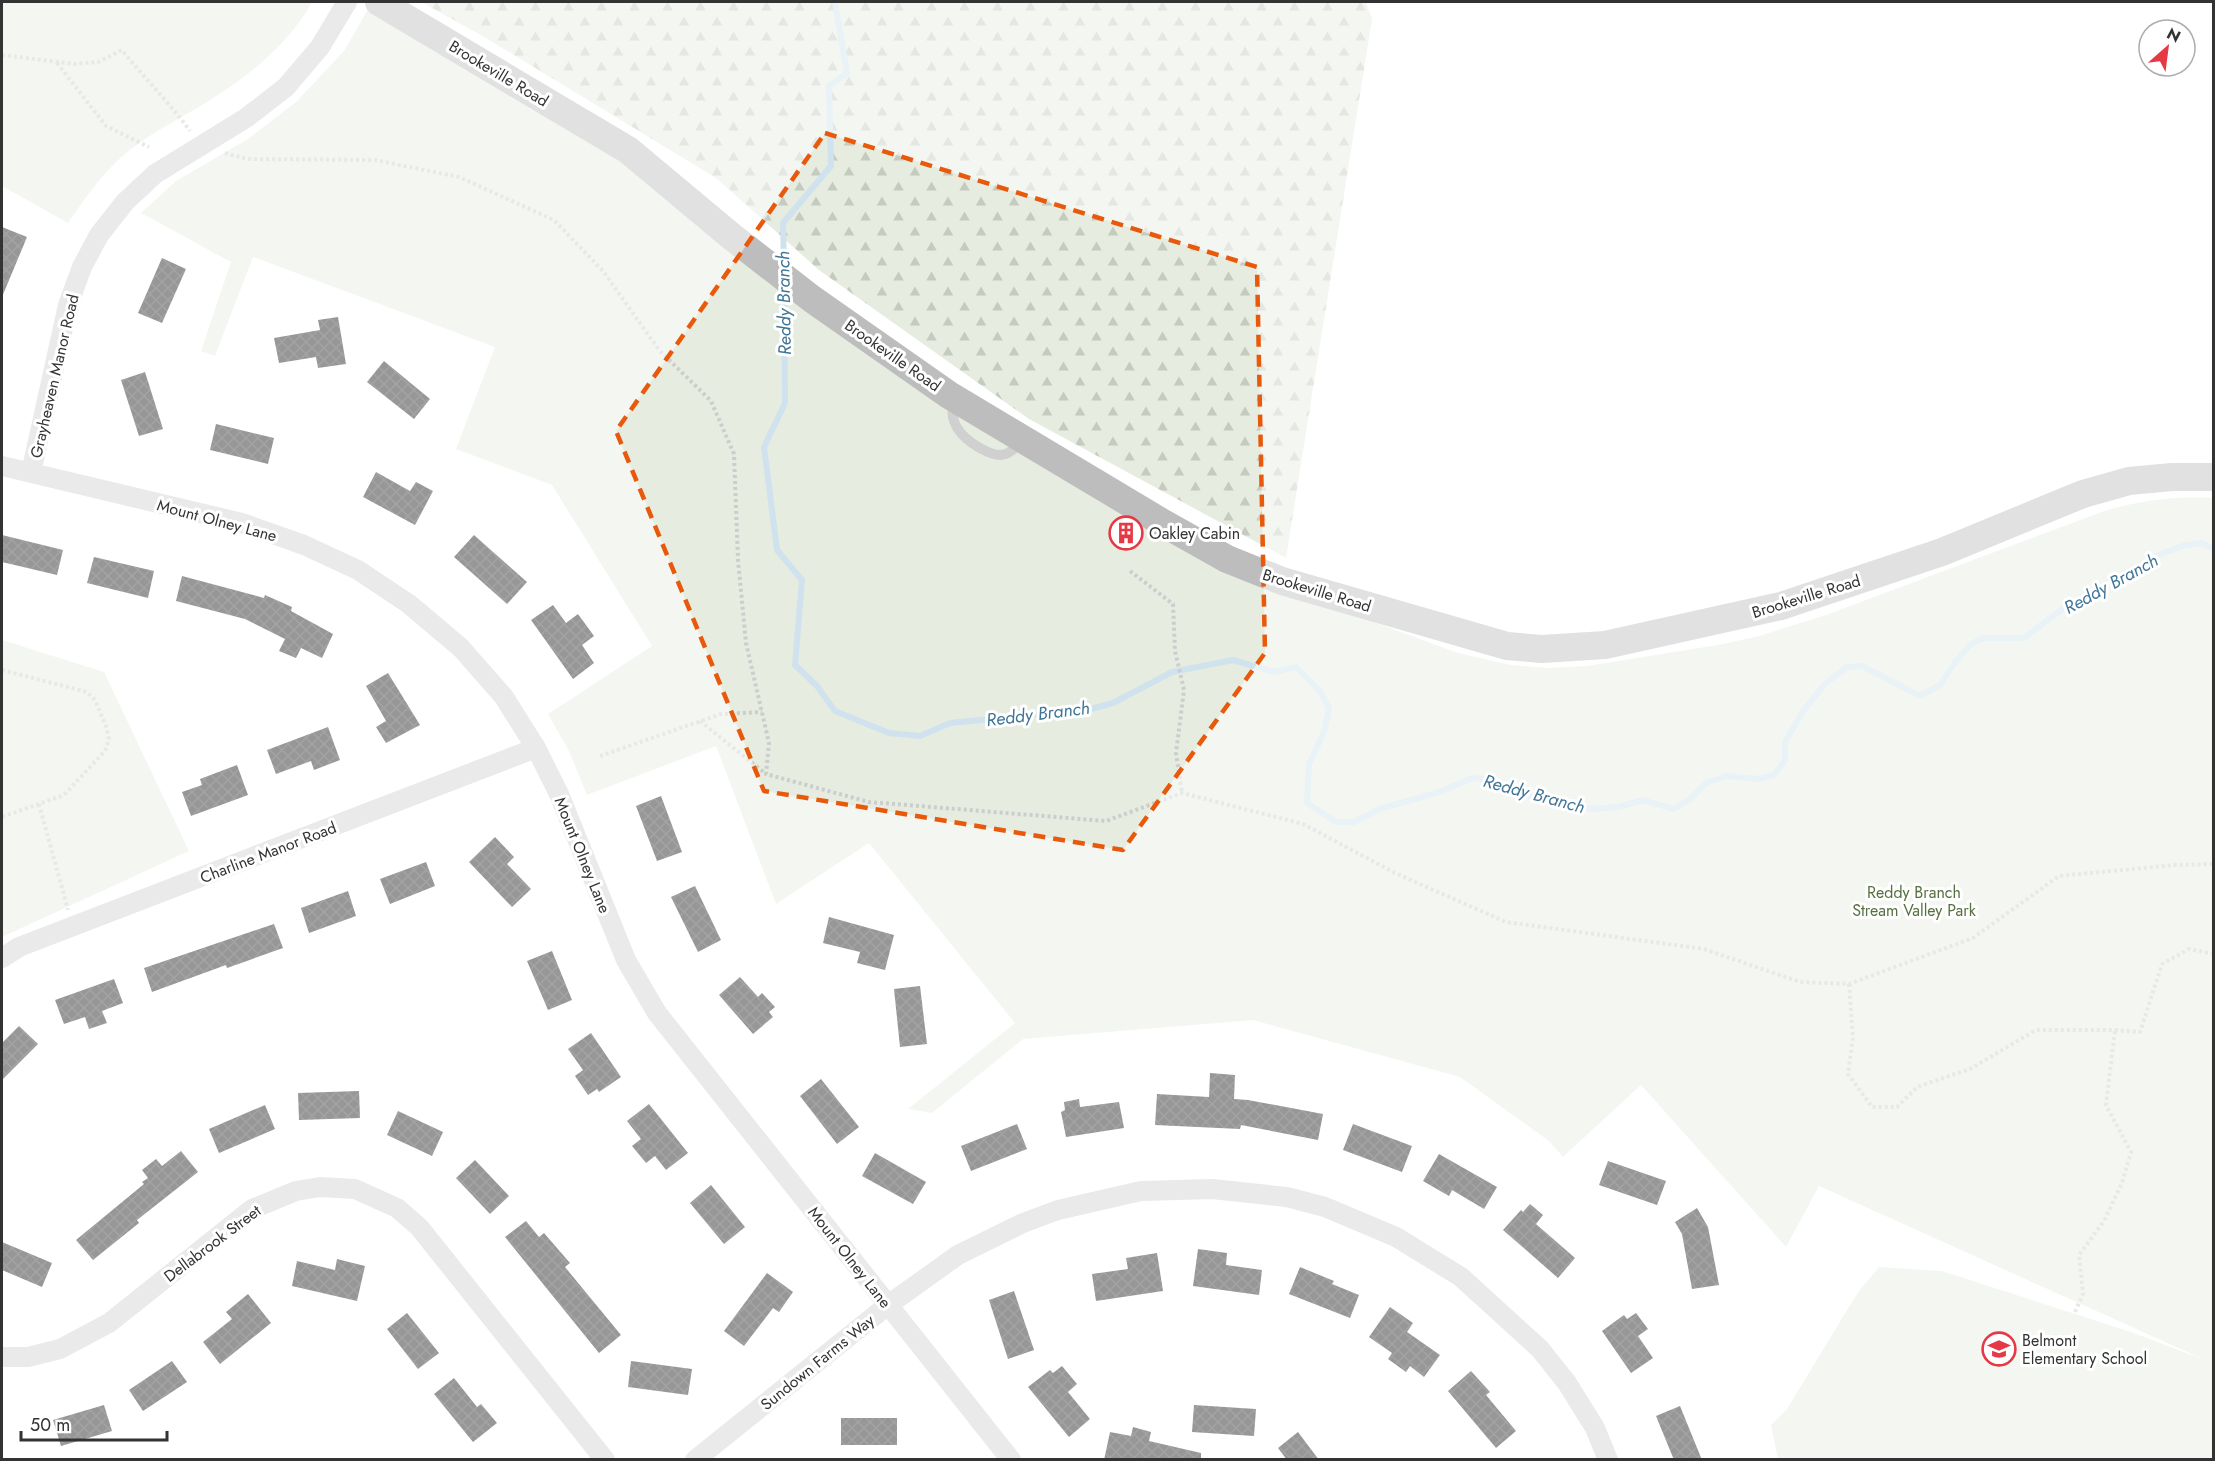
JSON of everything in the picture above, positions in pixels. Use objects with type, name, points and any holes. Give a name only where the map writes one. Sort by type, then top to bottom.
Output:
[{"type":"street","name":"Grayheaven Manor Road","points":[[31,473],[68,305],[82,267],[99,235],[125,202],[155,174],[246,118],[286,87],[320,46],[347,2]]},
{"type":"street","name":"Brookeville Road","points":[[379,2],[628,150],[731,236],[812,298],[955,398],[1227,559],[1282,582],[1507,646],[1542,649],[1605,645],[1781,606],[1942,552],[2083,495],[2129,481],[2172,477],[2214,477]]},
{"type":"street","name":"Mount Olney Lane","points":[[2,466],[242,523],[304,545],[358,570],[409,604],[462,648],[504,697],[536,748],[559,794],[626,960],[657,1013],[1011,1460]]},
{"type":"street","name":"Charline Manor Road","points":[[2,958],[19,947],[536,748]]},
{"type":"street","name":"Dellabrook Street","points":[[2,1357],[28,1357],[60,1349],[109,1323],[252,1209],[296,1191],[320,1187],[355,1189],[397,1208],[419,1227],[606,1460]]},
{"type":"street","name":"Sundown Farms Way","points":[[695,1460],[888,1305],[958,1255],[1023,1223],[1058,1210],[1141,1191],[1212,1189],[1287,1197],[1325,1207],[1396,1237],[1461,1277],[1540,1349],[1595,1428],[1608,1460]]},
{"type":"path","points":[[2,55],[74,64],[98,62],[122,50],[171,105],[201,146],[246,159],[375,160],[459,177],[554,220],[603,271],[659,350],[711,401],[734,454],[738,560],[746,643],[769,743],[766,774]]},
{"type":"path","points":[[57,62],[106,126],[149,147]]},
{"type":"path","points":[[1130,571],[1173,604],[1177,658],[1184,690],[1176,753],[1182,793]]},
{"type":"path","points":[[2,670],[87,692],[95,700],[109,739],[105,751],[64,795],[2,817]]},
{"type":"path","points":[[600,756],[721,714],[762,712]]},
{"type":"path","points":[[700,721],[766,774],[869,802],[1106,821],[1182,793],[1303,824],[1395,873],[1506,922],[1704,949],[1800,982],[1849,984],[1973,938],[2059,876],[2175,865],[2214,864]]},
{"type":"path","points":[[39,804],[72,927]]},
{"type":"path","points":[[1849,984],[1852,1038],[1848,1074],[1872,1107],[1898,1107],[1917,1087],[1970,1069],[2036,1030],[2140,1032],[2162,964],[2189,949],[2214,954]]},
{"type":"path","points":[[2075,1312],[2083,1294],[2079,1255],[2104,1221],[2122,1183],[2131,1152],[2106,1105],[2115,1030]]},
{"type":"highlighted area","points":[[825,133],[1257,267],[1265,653],[1123,850],[764,791],[616,431]]},
{"type":"green space","points":[[2,2],[312,2],[292,32],[252,71],[148,137],[112,166],[68,223],[2,186]]},
{"type":"green space","name":"Reddy Branch Stream Valley Park","points":[[372,2],[518,81],[1208,561],[1458,653],[1511,665],[1549,668],[1587,666],[1718,645],[1759,636],[1826,615],[2107,510],[2160,500],[2213,498],[2213,1459],[1778,1459],[1771,1425],[1787,1409],[1858,1292],[1879,1267],[1942,1271],[2134,1333],[2205,1360],[1819,1186],[1786,1247],[1641,1085],[1563,1157],[1549,1141],[1460,1077],[1253,1020],[1023,1039],[932,1113],[908,1109],[1015,1023],[869,843],[776,904],[716,746],[587,795],[569,751],[548,714],[652,646],[552,485],[456,449],[495,347],[253,257],[215,356],[201,351],[231,262],[141,213],[176,181],[248,139],[296,102],[344,51]]},
{"type":"green space","points":[[421,2],[1366,2],[1372,19],[1286,558],[1029,419],[819,270],[716,178],[479,34]]},
{"type":"green space","points":[[2,640],[104,672],[189,851],[2,937]]},
{"type":"building","points":[[2,227],[27,237],[2,297]]},
{"type":"building","points":[[162,258],[186,269],[162,323],[138,313]]},
{"type":"building","points":[[338,317],[346,364],[318,368],[316,357],[279,363],[274,338],[320,330],[318,320]]},
{"type":"building","points":[[384,361],[430,399],[414,419],[367,382]]},
{"type":"building","points":[[145,372],[163,429],[139,436],[121,380]]},
{"type":"building","points":[[216,424],[274,438],[268,464],[210,450]]},
{"type":"building","points":[[376,472],[410,491],[416,482],[433,491],[415,525],[363,497]]},
{"type":"building","points":[[2,535],[63,550],[57,575],[2,562]]},
{"type":"building","points":[[474,535],[527,582],[507,604],[454,557]]},
{"type":"building","points":[[94,557],[154,571],[148,598],[87,583]]},
{"type":"building","points":[[182,576],[264,598],[265,595],[292,607],[291,611],[333,634],[322,658],[301,648],[296,658],[279,651],[285,639],[245,619],[176,601]]},
{"type":"building","points":[[553,605],[566,623],[578,614],[594,636],[582,645],[594,663],[573,679],[531,620]]},
{"type":"building","points":[[388,673],[420,725],[386,743],[376,727],[386,721],[366,686]]},
{"type":"building","points":[[328,727],[340,760],[314,770],[311,761],[276,774],[267,750]]},
{"type":"building","points":[[237,765],[248,795],[191,816],[182,792],[202,785],[200,779]]},
{"type":"building","points":[[661,796],[682,852],[657,861],[636,806]]},
{"type":"building","points":[[495,837],[514,857],[507,864],[531,889],[512,907],[469,862]]},
{"type":"building","points":[[426,862],[435,886],[390,904],[380,879]]},
{"type":"building","points":[[695,886],[721,940],[698,952],[671,897]]},
{"type":"building","points":[[348,891],[356,916],[309,933],[301,908]]},
{"type":"building","points":[[829,917],[894,935],[885,970],[857,963],[860,952],[823,943]]},
{"type":"building","points":[[274,924],[283,948],[227,968],[226,965],[152,992],[144,968]]},
{"type":"building","points":[[552,951],[572,1000],[548,1010],[527,961]]},
{"type":"building","points":[[740,977],[758,997],[762,993],[775,1007],[769,1012],[773,1017],[753,1034],[719,995]]},
{"type":"building","points":[[114,979],[123,1003],[102,1011],[107,1023],[89,1029],[85,1017],[64,1024],[55,1000]]},
{"type":"building","points":[[920,986],[927,1044],[900,1047],[894,989]]},
{"type":"building","points":[[19,1026],[38,1044],[2,1080],[2,1043]]},
{"type":"building","points":[[591,1033],[621,1077],[599,1092],[597,1089],[588,1095],[575,1076],[583,1070],[568,1049]]},
{"type":"building","points":[[1210,1073],[1235,1075],[1234,1099],[1323,1114],[1318,1140],[1241,1125],[1240,1129],[1155,1125],[1157,1094],[1209,1097]]},
{"type":"building","points":[[821,1079],[859,1127],[837,1144],[800,1096]]},
{"type":"building","points":[[359,1091],[360,1118],[299,1120],[298,1093]]},
{"type":"building","points":[[1079,1099],[1080,1107],[1119,1102],[1124,1128],[1066,1137],[1061,1112],[1065,1110],[1064,1102]]},
{"type":"building","points":[[649,1104],[688,1153],[666,1170],[655,1156],[646,1163],[632,1146],[641,1139],[627,1121]]},
{"type":"building","points":[[265,1105],[275,1129],[219,1153],[209,1129]]},
{"type":"building","points":[[398,1111],[443,1132],[432,1156],[387,1135]]},
{"type":"building","points":[[1017,1124],[1027,1149],[971,1171],[961,1146]]},
{"type":"building","points":[[1353,1124],[1412,1146],[1402,1172],[1343,1150]]},
{"type":"building","points":[[181,1151],[198,1172],[137,1220],[139,1223],[93,1260],[76,1240],[144,1184],[142,1182],[148,1178],[142,1170],[156,1159],[162,1166]]},
{"type":"building","points":[[875,1153],[926,1182],[913,1204],[862,1176]]},
{"type":"building","points":[[1439,1154],[1497,1187],[1484,1209],[1452,1190],[1449,1196],[1423,1181]]},
{"type":"building","points":[[475,1160],[509,1196],[490,1214],[456,1178]]},
{"type":"building","points":[[1608,1161],[1666,1181],[1657,1205],[1599,1185]]},
{"type":"building","points":[[711,1185],[745,1227],[724,1244],[690,1203]]},
{"type":"building","points":[[1530,1204],[1543,1215],[1536,1224],[1575,1258],[1558,1278],[1503,1230],[1521,1210],[1523,1212]]},
{"type":"building","points":[[1697,1208],[1708,1227],[1719,1285],[1692,1289],[1682,1234],[1675,1222]]},
{"type":"building","points":[[526,1221],[539,1237],[544,1233],[570,1263],[565,1267],[621,1335],[599,1353],[505,1237]]},
{"type":"building","points":[[2,1242],[52,1263],[42,1287],[2,1270]]},
{"type":"building","points":[[1198,1249],[1227,1253],[1226,1265],[1262,1270],[1259,1295],[1193,1286]]},
{"type":"building","points":[[1157,1253],[1163,1291],[1096,1301],[1092,1274],[1128,1269],[1126,1258]]},
{"type":"building","points":[[337,1259],[365,1266],[357,1301],[292,1286],[297,1261],[335,1270]]},
{"type":"building","points":[[1300,1267],[1334,1281],[1332,1284],[1359,1295],[1350,1318],[1289,1294]]},
{"type":"building","points":[[767,1273],[793,1292],[779,1312],[773,1308],[744,1346],[724,1331]]},
{"type":"building","points":[[1014,1291],[1034,1350],[1008,1359],[989,1300]]},
{"type":"building","points":[[248,1294],[271,1323],[220,1364],[203,1342],[232,1319],[226,1312]]},
{"type":"building","points":[[1390,1307],[1413,1323],[1407,1332],[1440,1355],[1424,1377],[1410,1366],[1406,1372],[1388,1359],[1392,1353],[1369,1337]]},
{"type":"building","points":[[407,1313],[439,1353],[418,1369],[387,1329]]},
{"type":"building","points":[[1636,1313],[1648,1329],[1638,1336],[1653,1358],[1631,1373],[1602,1331],[1624,1315],[1627,1319]]},
{"type":"building","points":[[172,1361],[187,1382],[143,1411],[129,1390]]},
{"type":"building","points":[[631,1361],[692,1369],[688,1395],[628,1387]]},
{"type":"building","points":[[1062,1366],[1077,1384],[1068,1392],[1090,1419],[1069,1437],[1028,1387],[1050,1370],[1053,1373]]},
{"type":"building","points":[[1471,1371],[1490,1392],[1486,1395],[1516,1431],[1496,1448],[1448,1391]]},
{"type":"building","points":[[454,1378],[477,1407],[481,1404],[497,1423],[473,1442],[434,1394]]},
{"type":"building","points":[[104,1405],[112,1431],[61,1446],[53,1420]]},
{"type":"building","points":[[1194,1405],[1256,1409],[1254,1436],[1192,1432]]},
{"type":"building","points":[[1680,1406],[1702,1460],[1674,1460],[1656,1416]]},
{"type":"building","points":[[841,1418],[897,1418],[897,1445],[841,1445]]},
{"type":"building","points":[[1133,1427],[1151,1432],[1149,1441],[1201,1453],[1201,1460],[1104,1460],[1110,1432],[1131,1436]]},
{"type":"building","points":[[1298,1432],[1319,1460],[1287,1460],[1278,1448]]},
{"type":"waterway","name":"Reddy Branch","points":[[784,266],[783,223],[831,166],[829,86],[847,73],[835,2]]},
{"type":"waterway","name":"Reddy Branch","points":[[784,288],[785,403],[764,447],[777,550],[802,580],[795,665],[817,686],[835,711],[889,733],[920,736],[950,723],[1087,710],[1113,703],[1172,672],[1233,660],[1274,672],[1296,667],[1320,691],[1329,708],[1324,732],[1309,764],[1307,803],[1336,822],[1354,822],[1380,809],[1439,792],[1472,778],[1493,780],[1524,795],[1593,809],[1619,807],[1643,800],[1673,809],[1689,800],[1706,783],[1727,776],[1758,779],[1774,775],[1785,760],[1785,742],[1804,710],[1825,684],[1847,667],[1862,666],[1920,696],[1940,685],[1971,644],[1984,638],[2024,638],[2069,604],[2154,557],[2182,546],[2202,543],[2214,549]]},
{"type":"place","name":"Oakley Cabin","points":[[1126,533]]},
{"type":"place","name":"Belmont Elementary School","points":[[1999,1349]]}]
